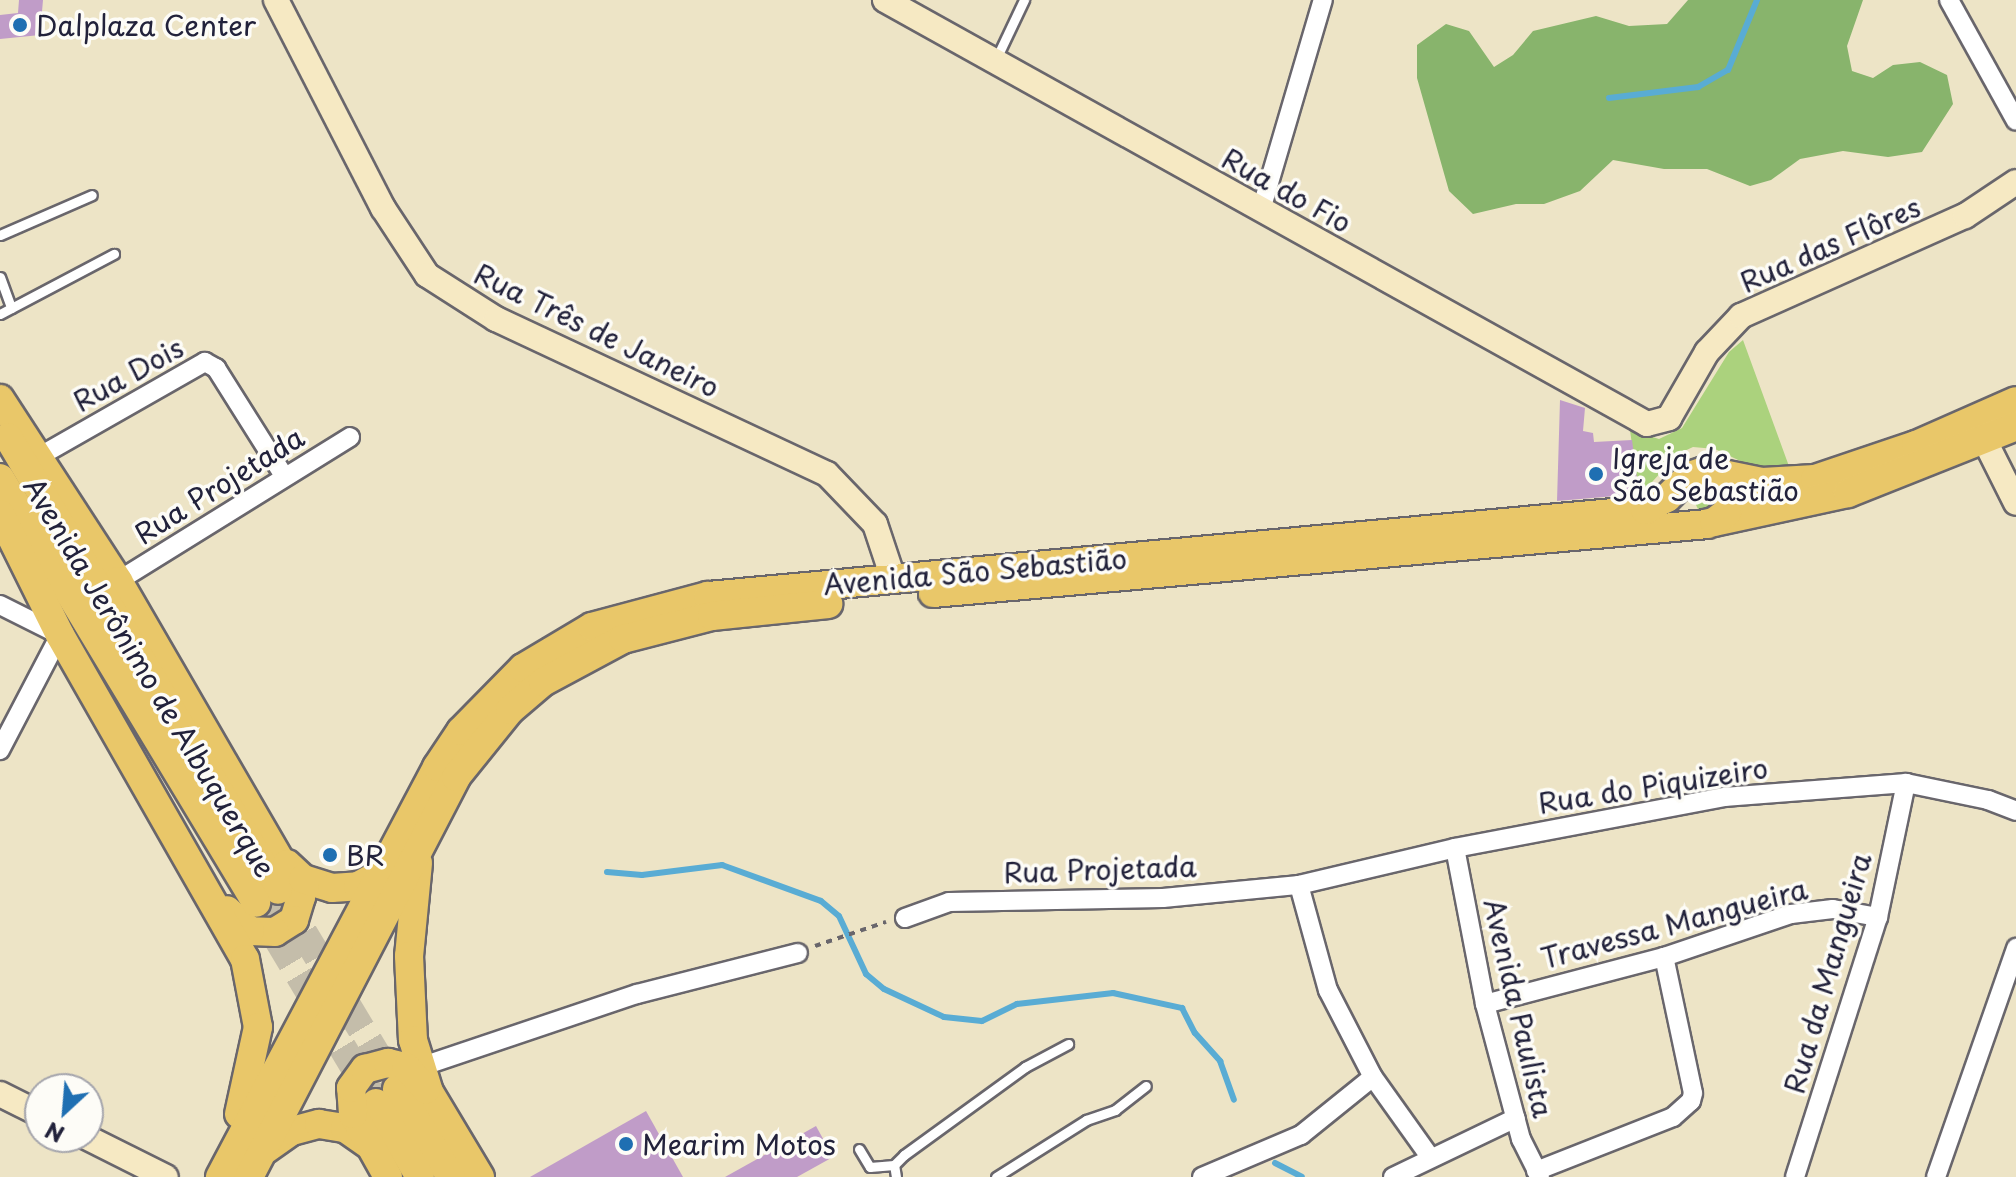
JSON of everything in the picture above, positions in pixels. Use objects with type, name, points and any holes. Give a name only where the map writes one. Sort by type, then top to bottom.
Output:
[{"type":"main road","points":[[0,399],[40,456],[118,581],[284,860],[301,903],[290,924],[275,932],[243,927],[206,886]]},
{"type":"main road","points":[[1713,472],[1726,481],[1732,497],[1727,512],[1710,523],[1685,514],[1679,498],[1683,482],[1696,472],[1713,472],[1762,482],[1815,479],[1916,445],[2016,401]]},
{"type":"main road","name":"Avenida Jerônimo de Albuquerque","points":[[0,422],[267,897],[0,478]]},
{"type":"main road","name":"Avenida São Sebastião","points":[[249,1177],[456,777],[510,710],[583,657],[665,626],[901,595],[1710,523],[1848,493],[1985,441],[2016,426]]},
{"type":"main road","name":"Avenida São Sebastião","points":[[218,1177],[461,731],[511,678],[556,645],[592,627],[670,603],[893,578],[1634,512],[1659,504],[1683,482]]},
{"type":"main road","points":[[0,514],[60,635],[245,959],[258,1027],[245,1096],[218,1177]]},
{"type":"main road","points":[[420,844],[408,986],[425,1080],[480,1177]]},
{"type":"main road","points":[[284,860],[303,879],[332,888],[358,886],[381,873]]},
{"type":"main road","points":[[388,1177],[349,1102],[361,1073],[381,1063],[400,1065],[425,1080]]},
{"type":"main road","points":[[420,1177],[387,1096],[451,1177]]},
{"type":"main road","points":[[263,1151],[292,1131],[319,1124],[345,1128],[371,1148]]},
{"type":"street","name":"Rua Três de Janeiro","points":[[276,0],[383,208],[427,275],[496,319],[827,474],[875,524],[893,578]]},
{"type":"street","name":"Rua do Fio","points":[[885,0],[1647,424],[1663,423]]},
{"type":"street","points":[[1261,210],[1323,0]]},
{"type":"street","points":[[1949,0],[2016,121]]},
{"type":"street","name":"Rua das Flôres","points":[[1663,423],[1675,412],[1720,334],[1741,316],[1965,216],[2016,182]]},
{"type":"street","name":"Rua Dois","points":[[40,456],[205,362],[216,368],[284,476]]},
{"type":"street","name":"Rua Projetada","points":[[118,581],[350,437]]},
{"type":"street","points":[[1985,441],[2016,503]]},
{"type":"street","points":[[0,605],[60,635],[0,750]]},
{"type":"street","name":"Rua do Piquizeiro","points":[[1299,885],[1455,848],[1724,797],[1906,783],[1988,800],[2016,811]]},
{"type":"street","name":"Rua da Mangueira","points":[[1795,1177],[1878,917],[1906,783]]},
{"type":"street","name":"Avenida Paulista","points":[[1455,848],[1485,1004],[1516,1118],[1538,1174]]},
{"type":"street","points":[[1299,885],[1328,990],[1373,1077],[1430,1157]]},
{"type":"street","name":"Rua Projetada","points":[[905,918],[949,902],[1163,898],[1299,885]]},
{"type":"street","name":"Travessa Mangueira","points":[[1485,1004],[1664,957],[1791,914],[1833,909],[1878,917]]},
{"type":"street","points":[[1936,1177],[2016,948]]},
{"type":"street","points":[[425,1080],[637,994],[798,953]]},
{"type":"street","points":[[1538,1174],[1673,1117],[1691,1101],[1693,1093],[1664,957]]},
{"type":"street","points":[[1202,1177],[1301,1135],[1373,1077]]},
{"type":"street","points":[[0,1094],[24,1106]]},
{"type":"street","points":[[1393,1177],[1516,1118]]},
{"type":"street","points":[[104,1146],[166,1177]]},
{"type":"lane","points":[[995,61],[1024,0]]},
{"type":"lane","points":[[0,235],[92,195]]},
{"type":"lane","points":[[0,314],[114,254]]},
{"type":"lane","points":[[0,277],[11,308]]},
{"type":"lane","points":[[859,1149],[870,1167],[894,1165],[1025,1067],[1068,1044]]},
{"type":"lane","points":[[996,1177],[1086,1120],[1115,1110],[1146,1086]]},
{"type":"lane","points":[[894,1165],[896,1177]]},
{"type":"lane","points":[[1009,1167],[1015,1177]]},
{"type":"path","points":[[819,945],[880,924]]},
{"type":"green space","points":[[1688,0],[1863,0],[1847,46],[1852,71],[1873,78],[1893,65],[1920,62],[1947,75],[1953,104],[1922,152],[1888,157],[1843,151],[1800,159],[1771,180],[1750,186],[1707,169],[1664,169],[1613,160],[1580,191],[1544,204],[1516,204],[1473,214],[1449,191],[1417,78],[1417,45],[1446,24],[1469,31],[1494,67],[1513,55],[1533,31],[1596,16],[1629,26],[1667,24]]},
{"type":"green space","points":[[1743,340],[1790,469],[1755,468],[1715,449],[1693,447],[1678,454],[1639,496],[1630,430],[1659,439],[1682,428],[1729,352]]},
{"type":"green space","points":[[1710,479],[1719,500],[1708,509],[1698,509],[1689,491]]},
{"type":"building","name":"Dalplaza Center","points":[[19,0],[43,0],[40,35],[0,39],[0,15],[18,13]]},
{"type":"building","name":"Igreja de São Sebastião","points":[[1560,400],[1585,408],[1583,431],[1593,433],[1594,442],[1632,440],[1639,494],[1557,501]]},
{"type":"building","name":"Mearim Motos","points":[[646,1111],[683,1177],[530,1177]]},
{"type":"building","name":"Mearim Motos","points":[[816,1126],[833,1157],[797,1177],[725,1177]]},
{"type":"waterway","points":[[1609,98],[1698,87],[1728,70],[1757,0]]},
{"type":"waterway","points":[[607,872],[642,875],[722,865],[821,901],[839,916],[866,974],[884,989],[944,1017],[982,1021],[1017,1004],[1113,993],[1182,1008],[1195,1033],[1220,1061],[1234,1100]]},
{"type":"waterway","points":[[1275,1163],[1302,1177]]},
{"type":"tunnel","points":[[282,897],[395,1085]]},
{"type":"tunnel","points":[[256,903],[371,1095]]},
{"type":"place","name":"Dalplaza Center","points":[[20,25]]},
{"type":"place","name":"Igreja de São Sebastião","points":[[1596,474]]},
{"type":"place","name":"BR","points":[[330,855]]},
{"type":"place","name":"Mearim Motos","points":[[626,1144]]}]
